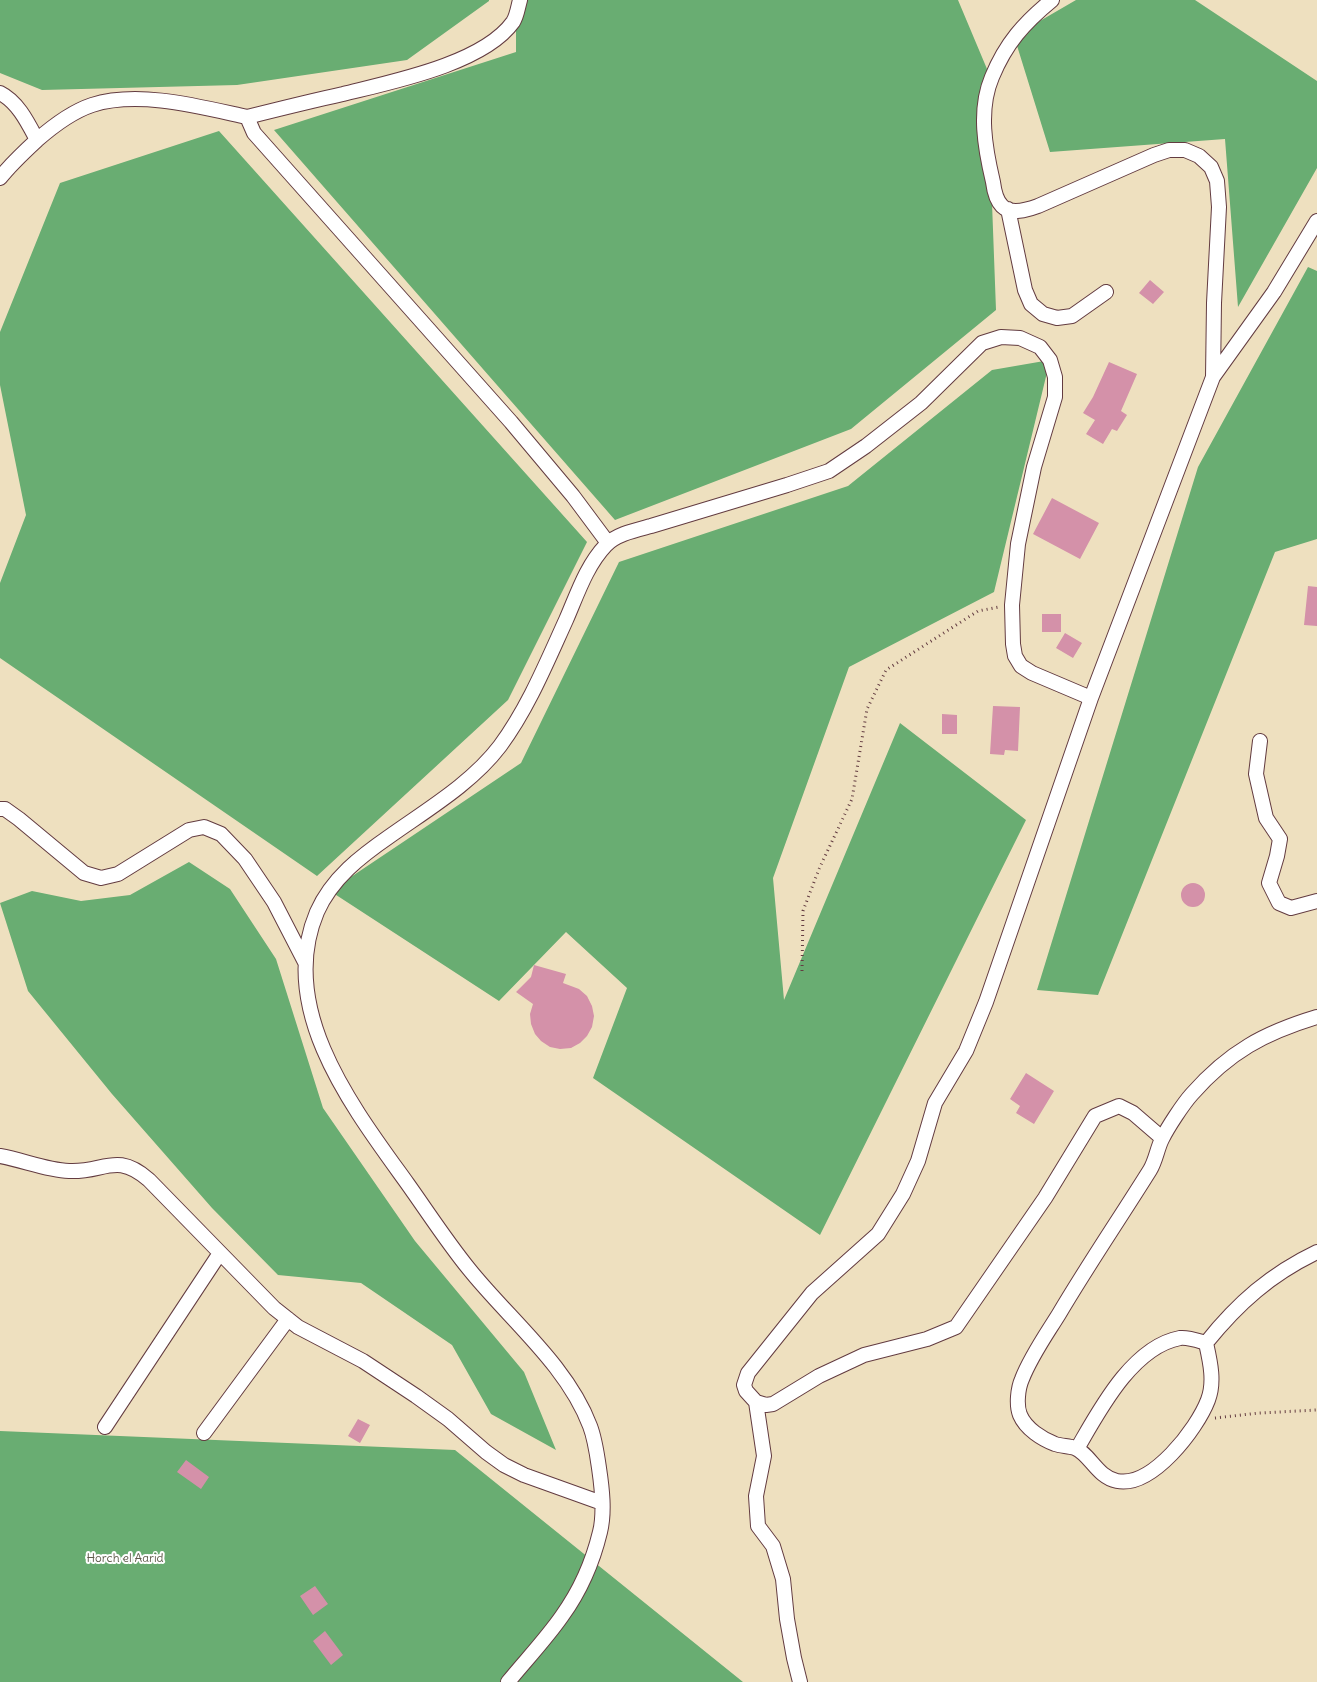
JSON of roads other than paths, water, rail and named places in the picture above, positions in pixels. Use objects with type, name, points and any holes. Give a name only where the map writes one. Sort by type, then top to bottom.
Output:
[{"type":"street","points":[[0,178],[53,126],[92,105],[111,101],[163,101],[212,108],[247,117],[390,82],[432,71],[469,55],[493,40],[514,21],[520,0]]},
{"type":"street","points":[[1052,0],[1032,16],[1014,36],[991,79],[984,104],[984,130],[987,159],[996,197],[1002,207],[1012,211],[1026,210],[1169,150],[1186,150],[1200,156],[1211,167],[1217,181],[1219,208],[1214,303],[1213,377]]},
{"type":"street","points":[[0,93],[6,96],[24,116],[37,140]]},
{"type":"street","points":[[247,117],[254,133],[510,422],[573,496],[608,543]]},
{"type":"street","points":[[1008,209],[1026,290],[1031,304],[1043,314],[1057,318],[1072,316],[1106,292]]},
{"type":"street","points":[[1162,1138],[1133,1113],[1120,1106],[1095,1116],[1045,1198],[956,1327],[927,1339],[864,1355],[819,1376],[773,1404],[766,1405],[756,1402],[746,1391],[744,1385],[748,1373],[812,1293],[878,1234],[903,1194],[918,1161],[935,1104],[966,1050],[986,1002],[1091,698],[1213,377],[1274,292],[1317,221]]},
{"type":"street","points":[[508,1682],[563,1616],[580,1586],[592,1557],[601,1528],[602,1503],[601,1482],[590,1428],[575,1396],[545,1355],[469,1269],[359,1116],[341,1087],[315,1027],[308,994],[305,962],[310,933],[318,909],[342,874],[361,856],[456,788],[491,758],[518,722],[540,678],[590,566],[608,543],[636,530],[829,471],[866,446],[921,403],[982,343],[1001,337],[1020,338],[1040,347],[1050,360],[1055,377],[1055,397],[1034,467],[1018,544],[1012,605],[1015,656],[1021,666],[1032,673],[1091,698]]},
{"type":"street","points":[[1260,741],[1256,774],[1266,818],[1280,839],[1269,883],[1278,903],[1291,908],[1317,901]]},
{"type":"street","points":[[0,808],[5,809],[19,819],[84,873],[101,878],[118,874],[189,830],[204,827],[221,834],[245,859],[274,902],[305,962]]},
{"type":"street","points":[[1317,1017],[1264,1036],[1238,1051],[1191,1095],[1162,1138],[1152,1167],[1090,1261],[1035,1352],[1021,1380],[1018,1399],[1020,1415],[1032,1432],[1055,1444],[1077,1449],[1103,1475],[1117,1481],[1136,1480],[1168,1458],[1196,1420],[1208,1399],[1212,1371],[1206,1343],[1227,1316],[1250,1295],[1287,1267],[1317,1252]]},
{"type":"street","points":[[0,1156],[70,1172],[118,1164],[136,1169],[150,1180],[274,1308],[298,1327],[364,1361],[394,1380],[448,1419],[504,1465],[524,1475],[602,1503]]},
{"type":"street","points":[[105,1427],[220,1253]]},
{"type":"street","points":[[204,1433],[288,1319]]},
{"type":"street","points":[[1077,1449],[1108,1396],[1130,1368],[1164,1344],[1181,1338],[1206,1343]]},
{"type":"street","points":[[756,1402],[764,1456],[756,1496],[758,1526],[772,1546],[783,1579],[787,1619],[800,1682]]},
{"type":"park label","name":"Horch el Aarid","points":[[125,1559]]}]
